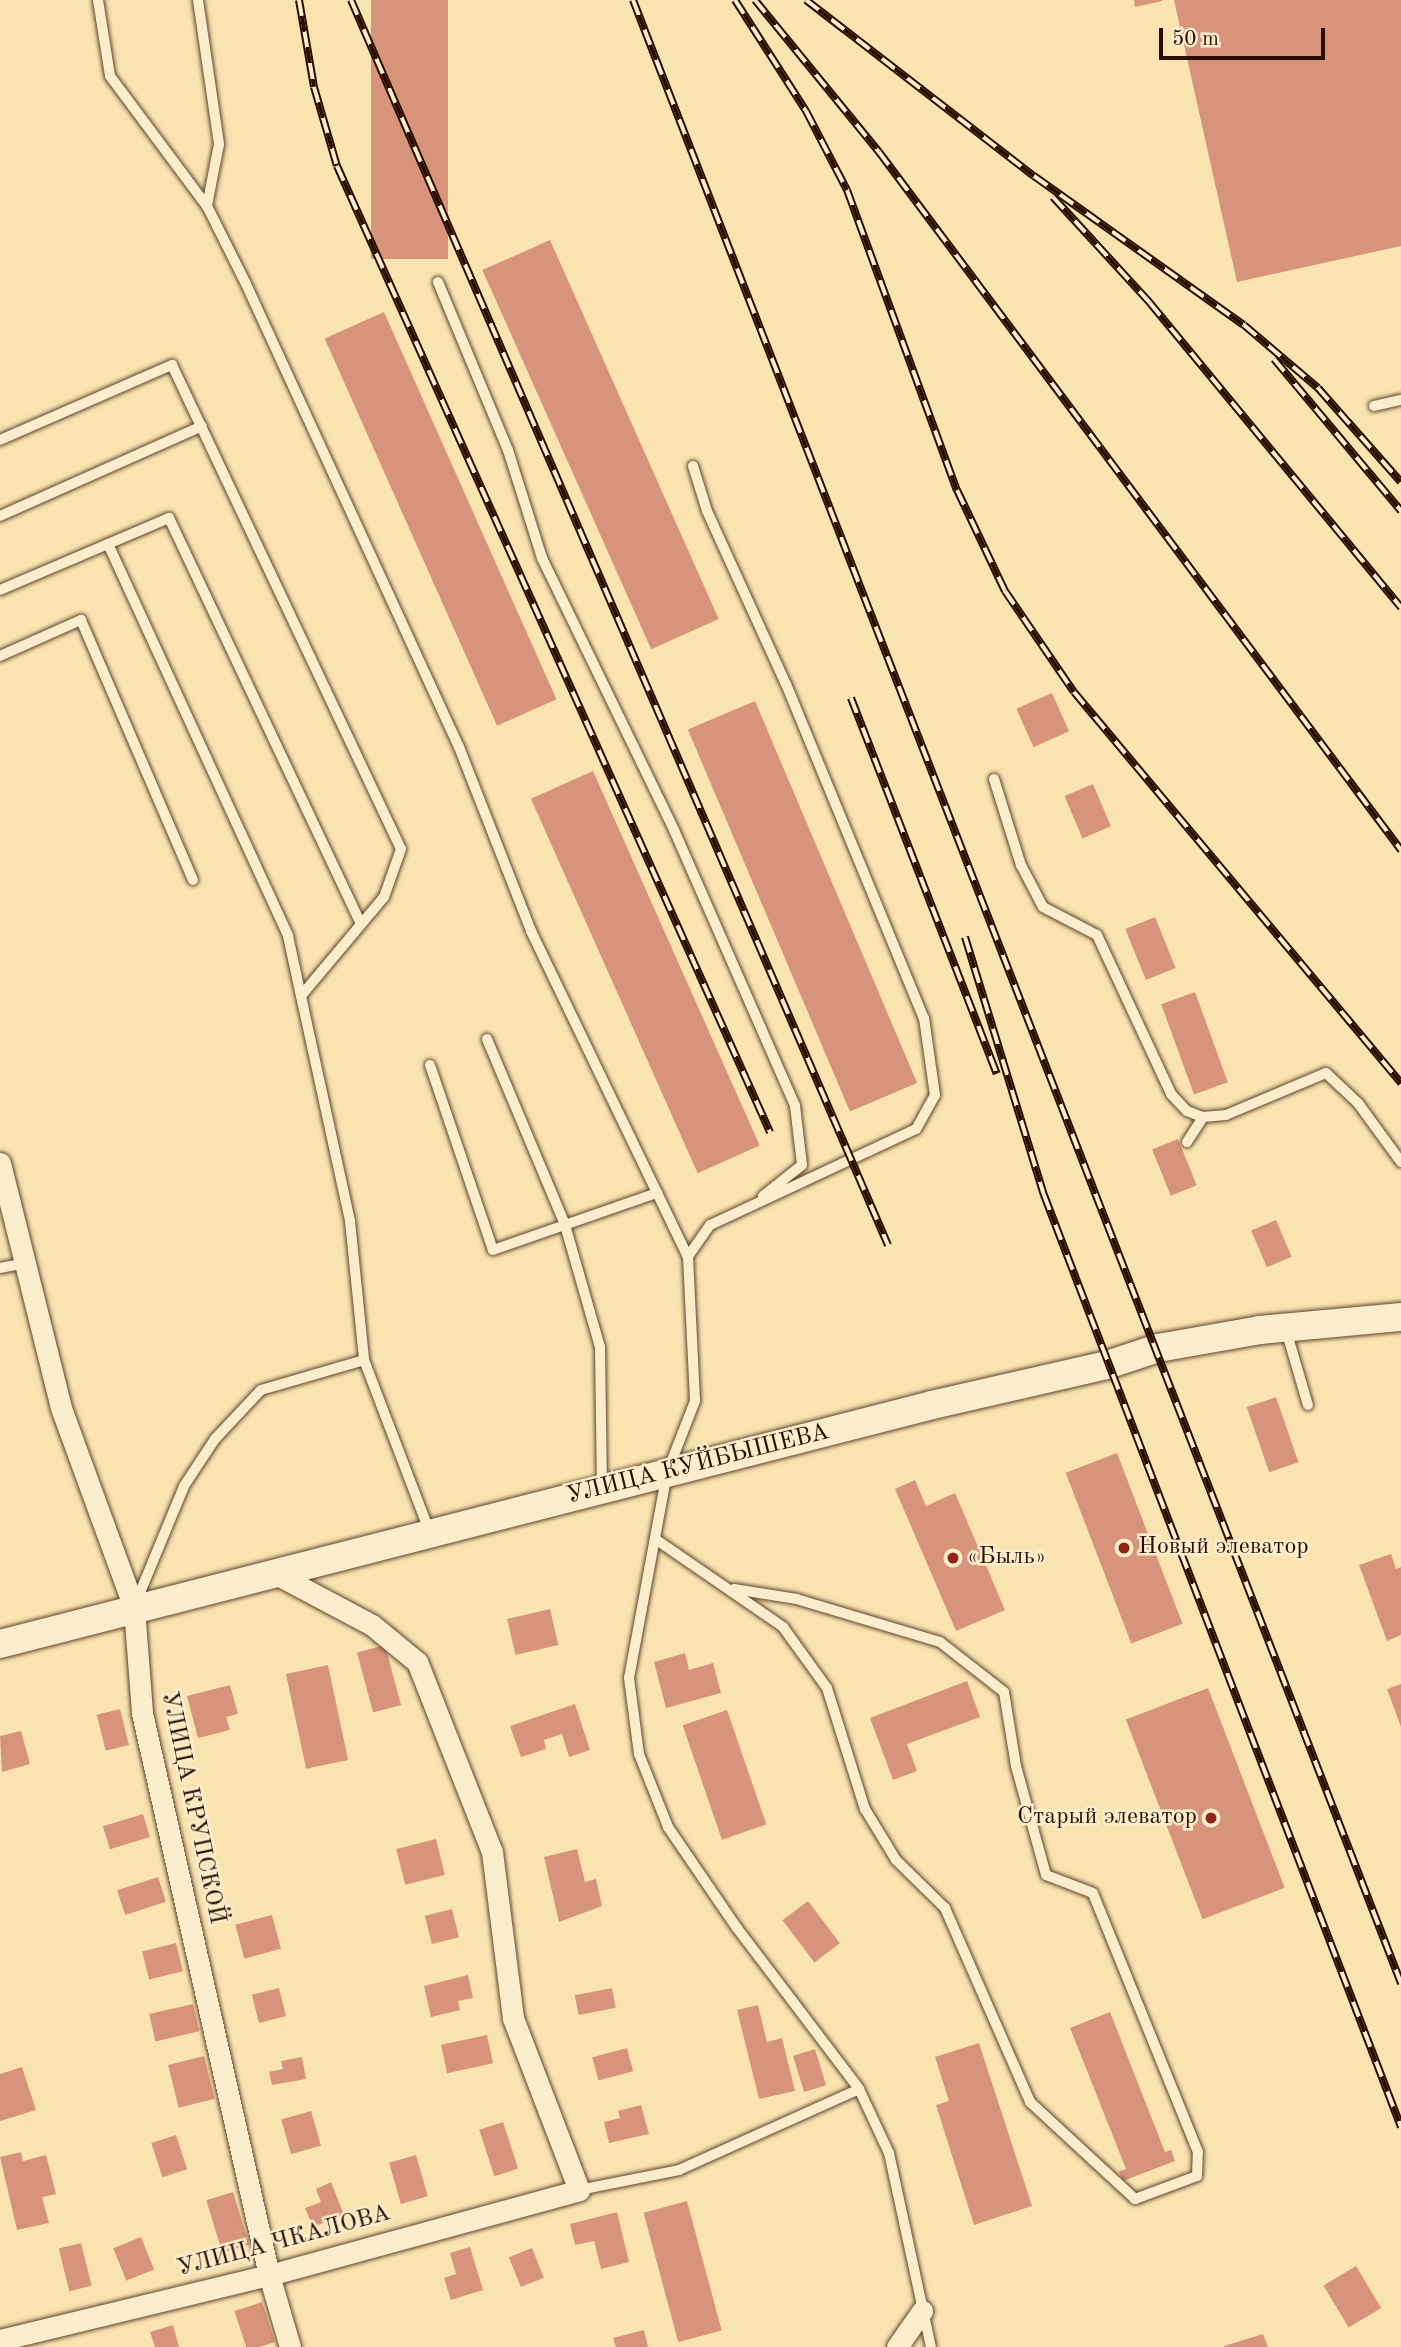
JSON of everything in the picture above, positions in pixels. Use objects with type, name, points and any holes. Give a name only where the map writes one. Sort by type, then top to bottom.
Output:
[{"type":"street","name":"УЛИЦА КРУПСКОЙ","points":[[0,1163],[61,1408],[134,1608],[142,1713],[269,2275],[290,2347]]},
{"type":"street","name":"УЛИЦА КУЙБЫШЕВА","points":[[0,1644],[667,1473],[1107,1365],[1158,1348],[1401,1317]]},
{"type":"street","points":[[274,1573],[372,1625],[417,1662],[492,1852],[513,2018],[579,2190]]},
{"type":"street","name":"УЛИЦА ЧКАЛОВА","points":[[0,2340],[269,2275],[579,2190]]},
{"type":"street","points":[[897,2347],[922,2311]]},
{"type":"lane","points":[[98,0],[110,76],[207,206],[459,747],[531,931],[688,1257],[695,1401],[667,1473],[658,1541],[639,1606],[629,1678],[639,1754],[668,1827],[737,1928],[859,2089],[889,2153],[931,2347]]},
{"type":"lane","points":[[198,0],[219,144],[207,206]]},
{"type":"lane","points":[[438,282],[508,450],[542,558],[674,830],[795,1106],[802,1165],[752,1204]]},
{"type":"lane","points":[[0,440],[172,365],[401,849],[384,897],[302,996]]},
{"type":"lane","points":[[1374,405],[1401,400]]},
{"type":"lane","points":[[0,516],[202,426]]},
{"type":"lane","points":[[688,1257],[710,1225],[916,1129],[935,1094],[924,1018],[786,684],[707,511],[693,466]]},
{"type":"lane","points":[[0,590],[169,518],[361,924]]},
{"type":"lane","points":[[108,544],[288,936],[350,1221],[364,1360],[430,1533]]},
{"type":"lane","points":[[0,656],[82,620],[193,880]]},
{"type":"lane","points":[[994,779],[1021,865],[1042,907],[1097,935],[1171,1094],[1187,1111],[1203,1117],[1226,1115],[1326,1073],[1358,1103],[1401,1162]]},
{"type":"lane","points":[[487,1040],[565,1225],[600,1347],[602,1490]]},
{"type":"lane","points":[[430,1065],[493,1250],[657,1193]]},
{"type":"lane","points":[[1187,1142],[1203,1117]]},
{"type":"lane","points":[[0,1268],[26,1263]]},
{"type":"lane","points":[[1286,1330],[1308,1405]]},
{"type":"lane","points":[[134,1608],[184,1486],[215,1439],[261,1390],[364,1360]]},
{"type":"lane","points":[[658,1541],[734,1589],[783,1627],[827,1688],[865,1809],[896,1860],[944,1908],[1030,2102],[1135,2199],[1196,2176],[1198,2152],[1093,1893],[1046,1875],[1016,1766],[1004,1692],[940,1642],[797,1599],[734,1589]]},
{"type":"lane","points":[[579,2190],[679,2170],[859,2089]]},
{"type":"building","points":[[371,0],[448,0],[448,259],[371,259]]},
{"type":"building","points":[[1134,0],[1162,0],[1162,1],[1135,7]]},
{"type":"building","points":[[1174,0],[1401,0],[1401,246],[1237,282]]},
{"type":"building","points":[[550,240],[719,619],[651,649],[482,270]]},
{"type":"building","points":[[384,312],[556,699],[497,726],[325,338]]},
{"type":"building","points":[[1052,693],[1069,731],[1033,747],[1016,709]]},
{"type":"building","points":[[755,701],[917,1083],[850,1112],[688,730]]},
{"type":"building","points":[[593,771],[760,1146],[698,1173],[531,799]]},
{"type":"building","points":[[1093,784],[1111,826],[1082,838],[1064,796]]},
{"type":"building","points":[[1155,917],[1176,968],[1146,980],[1125,929]]},
{"type":"building","points":[[1195,992],[1228,1082],[1194,1095],[1161,1004]]},
{"type":"building","points":[[1178,1139],[1197,1185],[1171,1196],[1152,1149]]},
{"type":"building","points":[[1276,1220],[1292,1257],[1267,1267],[1251,1231]]},
{"type":"building","points":[[1276,1397],[1298,1462],[1269,1472],[1247,1407]]},
{"type":"building","name":"Новый элеватор","points":[[1117,1453],[1183,1624],[1131,1644],[1066,1473]]},
{"type":"building","name":"«Быль»","points":[[915,1480],[926,1506],[955,1493],[1005,1610],[956,1631],[895,1489]]},
{"type":"building","points":[[1391,1554],[1396,1569],[1401,1567],[1401,1635],[1387,1641],[1359,1565]]},
{"type":"building","points":[[550,1609],[558,1645],[515,1655],[507,1619]]},
{"type":"building","points":[[385,1645],[401,1705],[373,1712],[357,1653]]},
{"type":"building","points":[[685,1653],[689,1670],[713,1663],[721,1693],[666,1708],[654,1662]]},
{"type":"building","points":[[328,1665],[348,1760],[306,1769],[286,1674]]},
{"type":"building","points":[[967,1681],[980,1717],[907,1744],[917,1771],[893,1780],[870,1718]]},
{"type":"building","points":[[1401,1684],[1401,1727],[1387,1689]]},
{"type":"building","points":[[230,1685],[238,1714],[226,1717],[230,1730],[198,1738],[187,1696]]},
{"type":"building","name":"Старый элеватор","points":[[1208,1688],[1285,1888],[1203,1919],[1126,1720]]},
{"type":"building","points":[[575,1704],[590,1750],[569,1757],[562,1734],[544,1740],[546,1749],[521,1757],[510,1726]]},
{"type":"building","points":[[120,1709],[129,1745],[106,1751],[97,1715]]},
{"type":"building","points":[[727,1710],[766,1824],[722,1840],[683,1725]]},
{"type":"building","points":[[21,1731],[30,1764],[2,1772],[0,1736]]},
{"type":"building","points":[[143,1814],[150,1837],[110,1849],[103,1826]]},
{"type":"building","points":[[436,1839],[445,1875],[405,1885],[396,1849]]},
{"type":"building","points":[[577,1849],[585,1882],[596,1879],[602,1906],[559,1922],[544,1857]]},
{"type":"building","points":[[158,1877],[166,1902],[125,1915],[117,1890]]},
{"type":"building","points":[[808,1901],[840,1943],[814,1963],[782,1920]]},
{"type":"building","points":[[452,1909],[459,1937],[432,1944],[425,1916]]},
{"type":"building","points":[[272,1915],[281,1949],[244,1959],[235,1925]]},
{"type":"building","points":[[176,1943],[183,1971],[149,1980],[142,1951]]},
{"type":"building","points":[[468,1975],[473,1998],[458,2001],[460,2010],[431,2017],[424,1986]]},
{"type":"building","points":[[279,1988],[286,2016],[259,2023],[252,1995]]},
{"type":"building","points":[[612,1988],[616,2008],[579,2015],[575,1995]]},
{"type":"building","points":[[193,2004],[199,2031],[155,2041],[149,2014]]},
{"type":"building","points":[[758,2005],[767,2042],[782,2038],[795,2091],[759,2099],[737,2010]]},
{"type":"building","points":[[1110,2012],[1165,2152],[1171,2150],[1175,2161],[1123,2181],[1119,2171],[1126,2169],[1070,2028]]},
{"type":"building","points":[[487,2035],[493,2063],[447,2073],[441,2045]]},
{"type":"building","points":[[979,2043],[1032,2206],[974,2225],[936,2105],[949,2101],[935,2057]]},
{"type":"building","points":[[627,2048],[633,2071],[598,2080],[592,2057]]},
{"type":"building","points":[[815,2049],[826,2085],[804,2092],[793,2056]]},
{"type":"building","points":[[204,2056],[215,2099],[179,2108],[168,2065]]},
{"type":"building","points":[[302,2057],[306,2079],[272,2085],[269,2072],[283,2069],[281,2061]]},
{"type":"building","points":[[22,2067],[36,2110],[0,2121],[0,2074]]},
{"type":"building","points":[[641,2105],[649,2134],[609,2143],[604,2122],[620,2118],[618,2111]]},
{"type":"building","points":[[311,2111],[321,2146],[291,2154],[281,2120]]},
{"type":"building","points":[[503,2122],[518,2169],[494,2176],[479,2130]]},
{"type":"building","points":[[176,2135],[187,2169],[162,2177],[151,2143]]},
{"type":"building","points":[[21,2152],[23,2161],[46,2155],[56,2194],[42,2197],[49,2223],[17,2230],[0,2157]]},
{"type":"building","points":[[416,2155],[428,2196],[401,2204],[389,2163]]},
{"type":"building","points":[[331,2182],[344,2215],[313,2227],[305,2208],[321,2202],[316,2189]]},
{"type":"building","points":[[233,2192],[249,2245],[222,2253],[206,2200]]},
{"type":"building","points":[[687,2201],[722,2330],[678,2342],[644,2213]]},
{"type":"building","points":[[617,2212],[629,2262],[601,2269],[594,2241],[575,2245],[570,2224]]},
{"type":"building","points":[[141,2237],[154,2269],[126,2281],[113,2248]]},
{"type":"building","points":[[81,2243],[92,2286],[69,2291],[59,2249]]},
{"type":"building","points":[[470,2247],[483,2290],[451,2300],[444,2278],[456,2274],[450,2253]]},
{"type":"building","points":[[532,2248],[544,2278],[521,2287],[509,2257]]},
{"type":"building","points":[[1356,2266],[1381,2308],[1349,2328],[1323,2286]]},
{"type":"building","points":[[262,2302],[275,2342],[259,2347],[246,2347],[234,2311]]},
{"type":"building","points":[[173,2325],[179,2347],[155,2347],[150,2332]]},
{"type":"building","points":[[644,2330],[648,2347],[616,2347],[613,2338]]},
{"type":"building","points":[[1263,2334],[1268,2347],[1224,2347],[1224,2346]]},
{"type":"railway","points":[[299,0],[314,87],[337,166],[770,1132]]},
{"type":"railway","points":[[351,0],[888,1245]]},
{"type":"railway","points":[[633,0],[1401,1983]]},
{"type":"railway","points":[[735,0],[806,111],[847,190],[957,490],[1005,591],[1074,692],[1401,1083]]},
{"type":"railway","points":[[755,0],[879,152],[1401,850]]},
{"type":"railway","points":[[806,0],[1034,176],[1244,325],[1318,388],[1401,482]]},
{"type":"railway","points":[[1053,197],[1150,303],[1401,608]]},
{"type":"railway","points":[[1274,359],[1401,511]]},
{"type":"railway","points":[[851,698],[997,1074]]},
{"type":"railway","points":[[965,937],[1044,1195],[1401,2127]]},
{"type":"place","name":"Новый элеватор","points":[[1124,1548]]},
{"type":"place","name":"«Быль»","points":[[953,1558]]},
{"type":"place","name":"Старый элеватор","points":[[1211,1818]]}]
